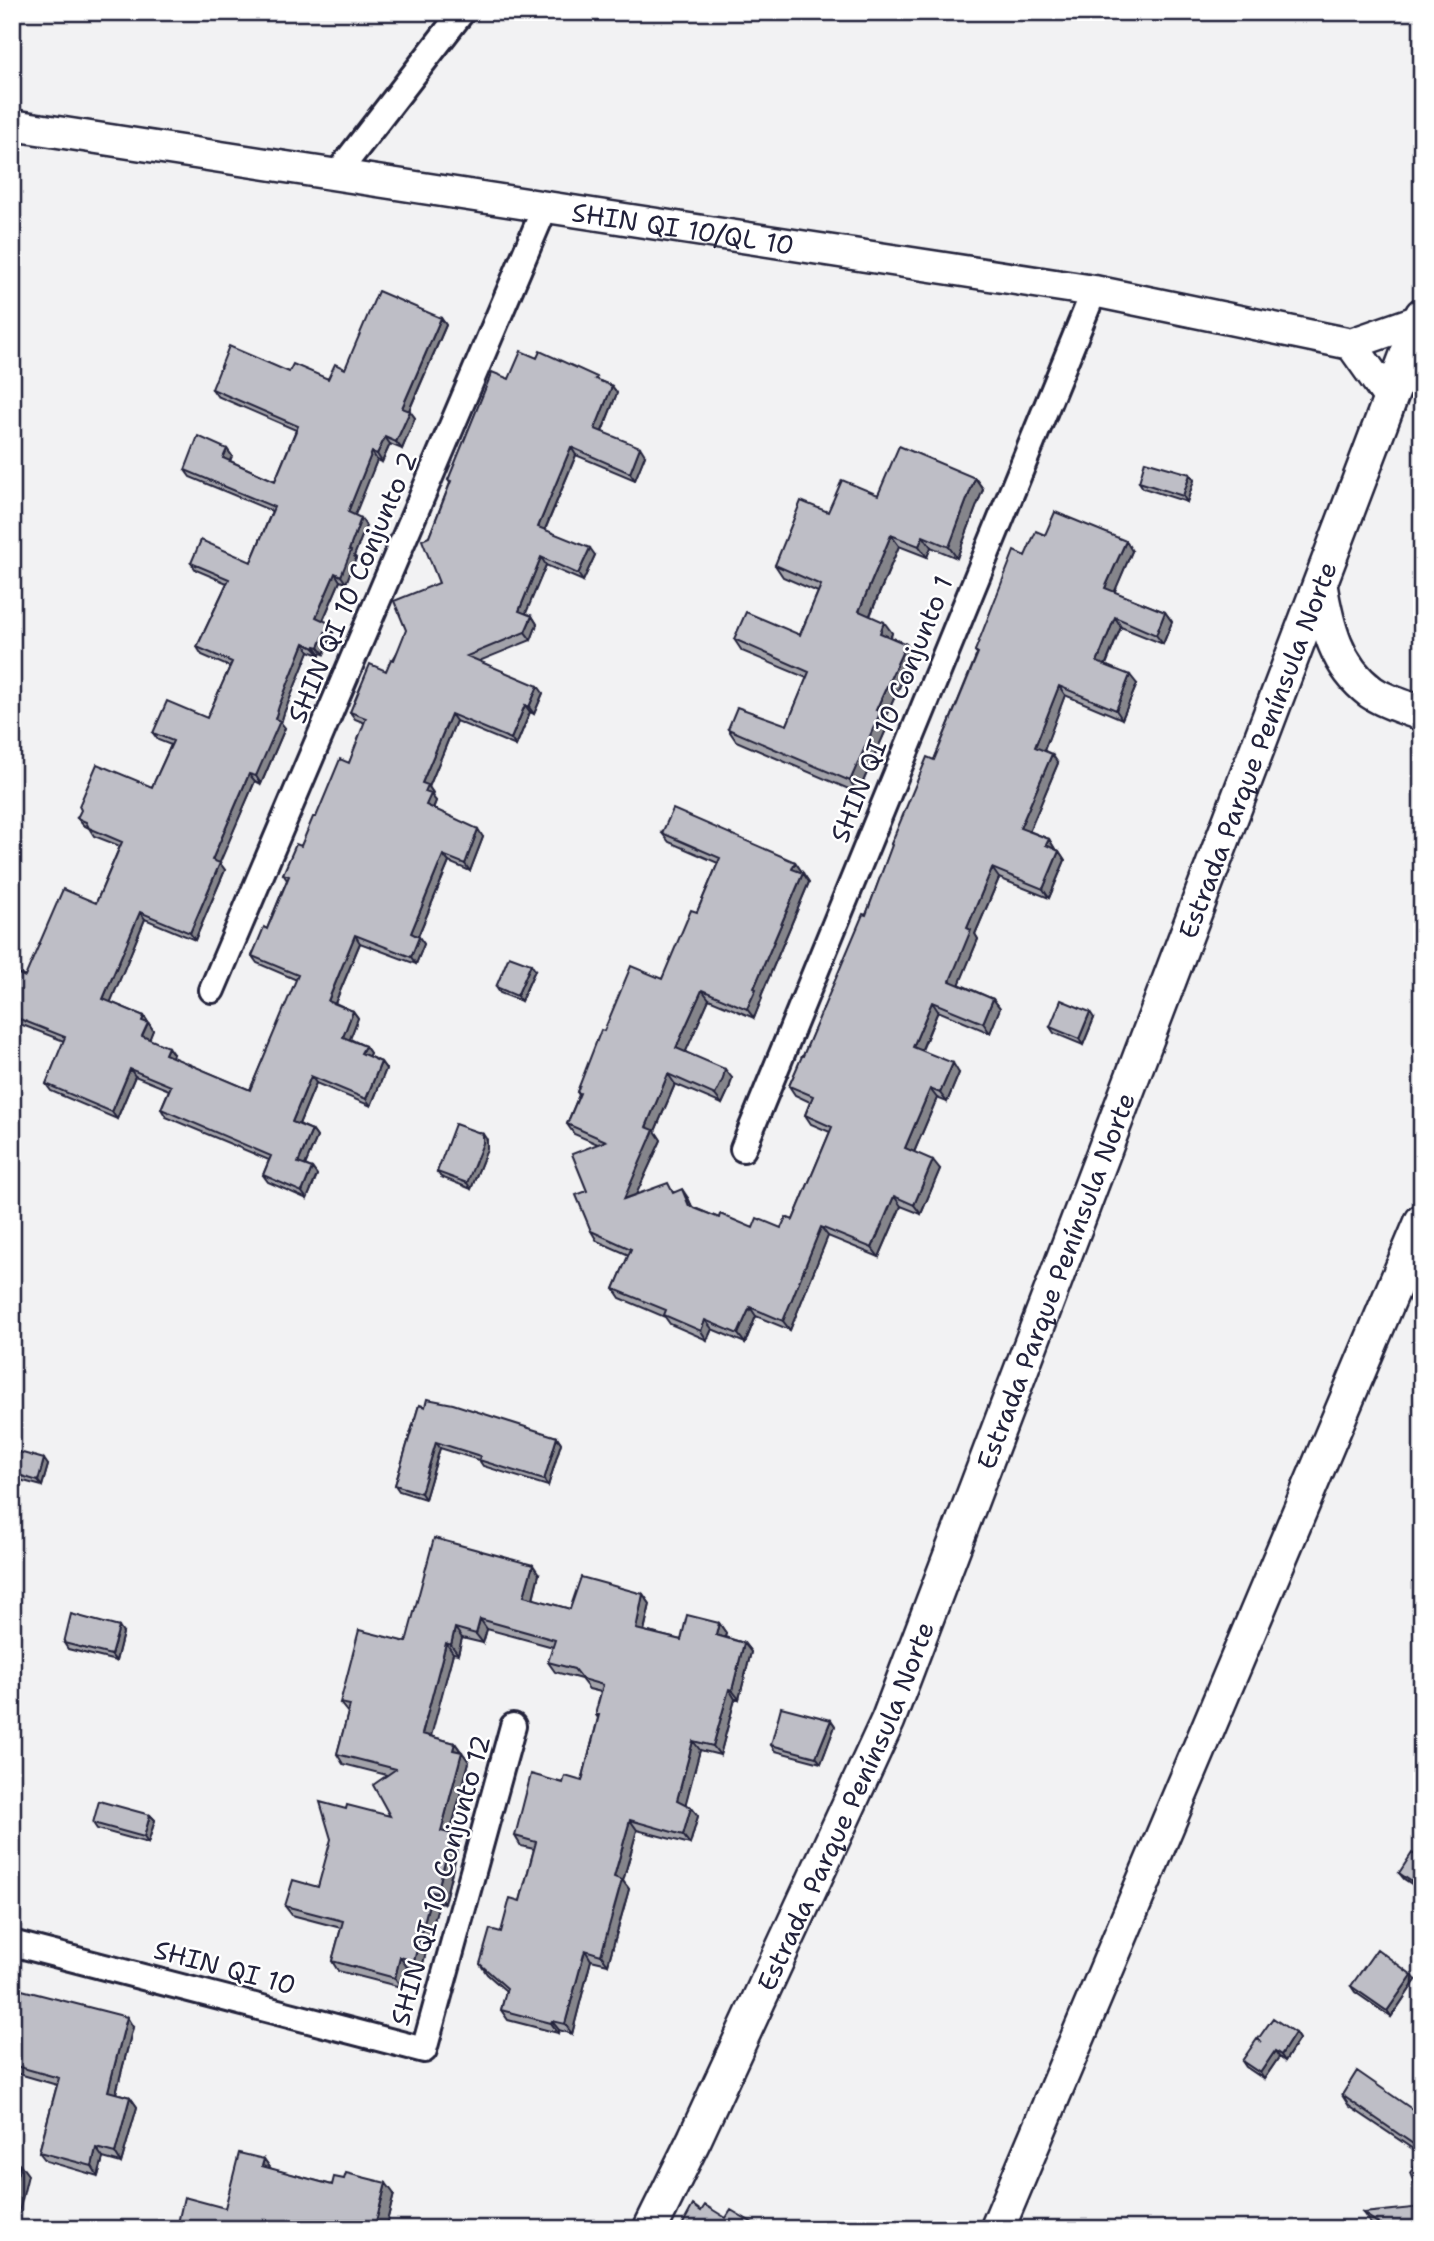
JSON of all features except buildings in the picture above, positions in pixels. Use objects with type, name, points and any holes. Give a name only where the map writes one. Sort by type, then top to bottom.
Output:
[{"type":"main road","name":"Estrada Parque Península Norte","points":[[650,2229],[695,2138],[888,1720],[1421,317]]},
{"type":"main road","points":[[1320,585],[1326,620],[1335,647],[1351,673],[1373,693],[1422,714]]},
{"type":"main road","points":[[997,2229],[1422,1221]]},
{"type":"street","points":[[336,175],[462,12]]},
{"type":"street","name":"SHIN QI 10/QL 10","points":[[12,125],[1094,291],[1350,344]]},
{"type":"street","name":"SHIN QI 10 Conjunto 2","points":[[212,990],[545,207]]},
{"type":"street","name":"SHIN QI 10 Conjunto 1","points":[[743,1149],[1094,291]]},
{"type":"street","points":[[1390,399],[1350,344],[1421,317]]},
{"type":"street","name":"SHIN QI 10 Conjunto 12","points":[[424,2050],[513,1726]]},
{"type":"street","name":"SHIN QI 10","points":[[12,1942],[424,2050]]}]
